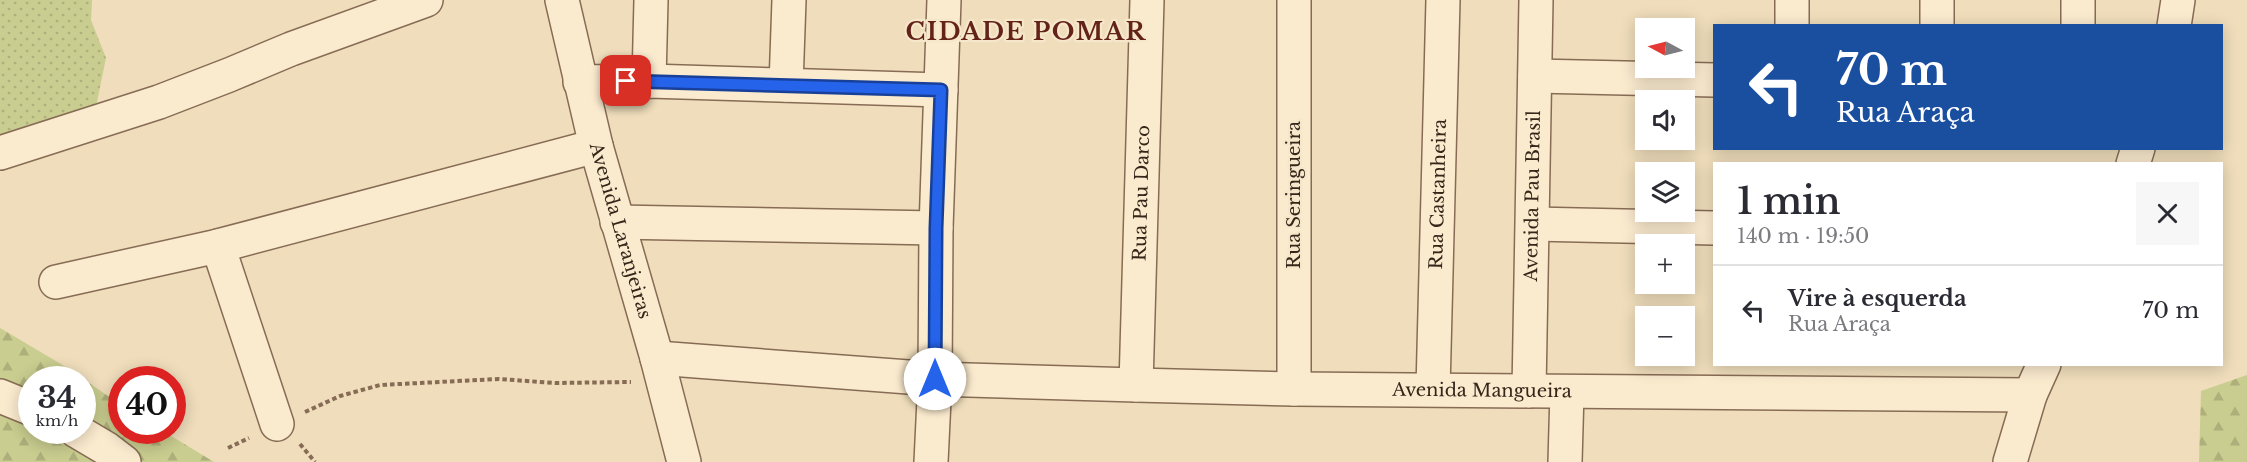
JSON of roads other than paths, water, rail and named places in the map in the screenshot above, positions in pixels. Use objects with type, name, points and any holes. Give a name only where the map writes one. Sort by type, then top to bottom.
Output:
[{"type":"street","points":[[0,153],[159,102],[291,49],[426,0]]},
{"type":"street","name":"Avenida Laranjeiras","points":[[562,0],[596,146],[657,358],[681,461]]},
{"type":"street","points":[[649,81],[651,0]]},
{"type":"street","points":[[786,85],[789,0]]},
{"type":"street","points":[[931,462],[944,0]]},
{"type":"street","name":"Rua Pau Darco","points":[[1136,385],[1147,0]]},
{"type":"street","name":"Rua Seringueira","points":[[1294,0],[1294,389]]},
{"type":"street","name":"Rua Castanheira","points":[[1433,389],[1443,0]]},
{"type":"street","name":"Avenida Pau Brasil","points":[[1529,391],[1536,0]]},
{"type":"street","points":[[1792,0],[1792,24]]},
{"type":"street","points":[[1937,0],[1937,24]]},
{"type":"street","points":[[2078,0],[2078,24]]},
{"type":"street","points":[[2174,24],[2178,0]]},
{"type":"street","points":[[1535,76],[1713,80]]},
{"type":"street","points":[[580,82],[649,81],[941,90]]},
{"type":"street","points":[[56,282],[218,246],[596,146]]},
{"type":"street","points":[[617,222],[936,228]]},
{"type":"street","points":[[1533,224],[1713,228]]},
{"type":"street","points":[[218,246],[277,424]]},
{"type":"street","name":"Avenida Mangueira","points":[[657,358],[935,379],[1136,385],[1294,389],[2030,395]]},
{"type":"street","points":[[2010,462],[2030,395],[2043,366]]},
{"type":"street","points":[[1565,462],[1567,392]]},
{"type":"street","points":[[0,396],[18,403]]},
{"type":"street","points":[[96,442],[124,462]]},
{"type":"district","name":"CIDADE POMAR","points":[[1026,32]]}]
